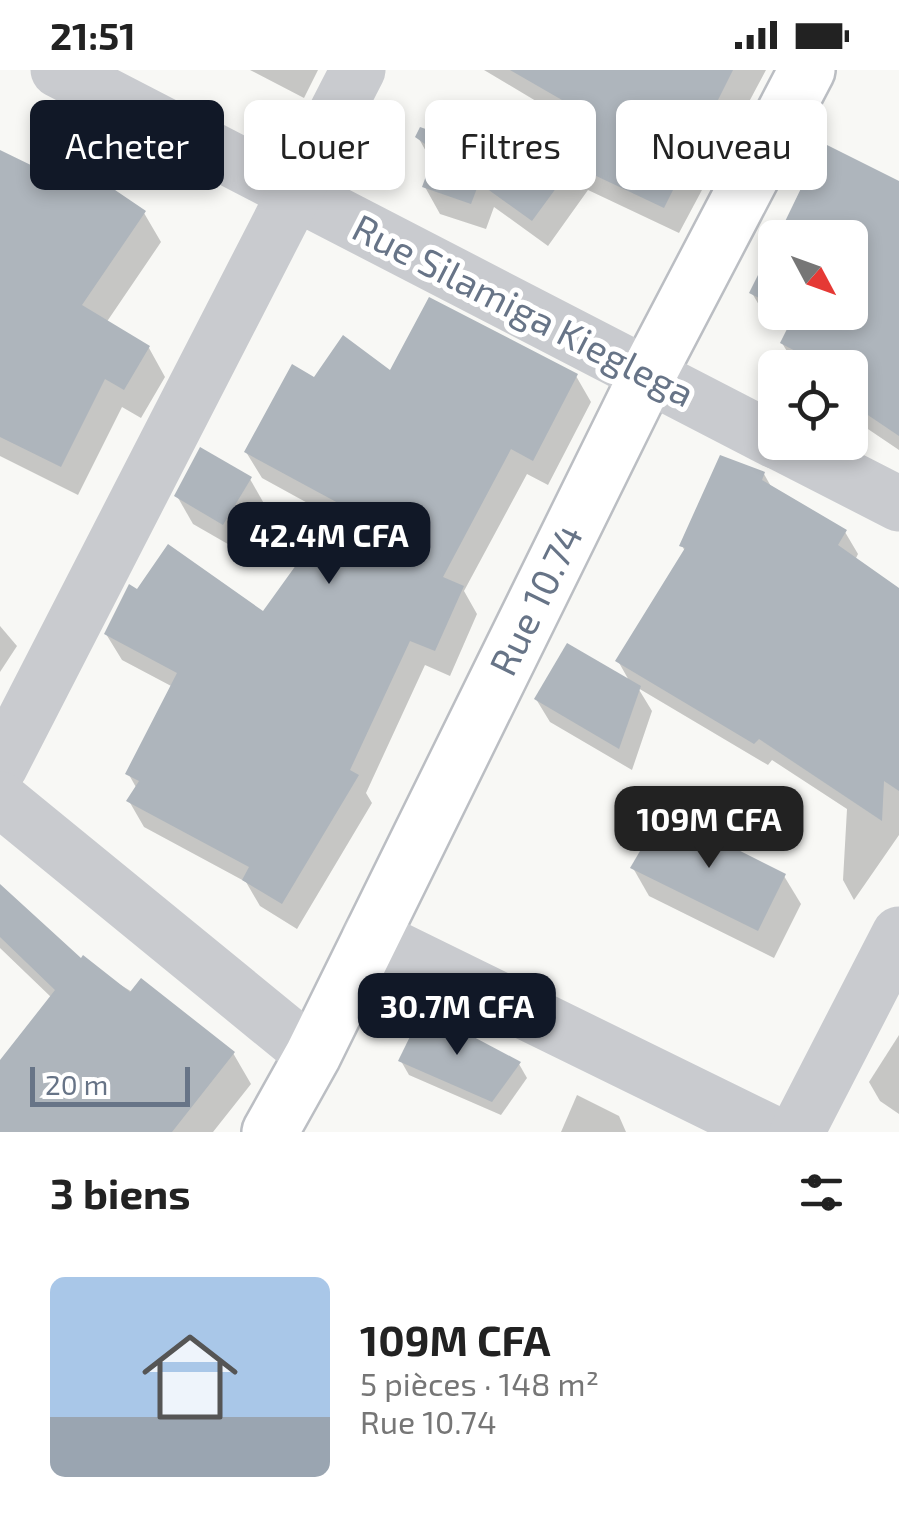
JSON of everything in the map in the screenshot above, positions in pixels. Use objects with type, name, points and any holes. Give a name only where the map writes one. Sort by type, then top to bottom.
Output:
[{"type":"main road","name":"Rue 10.74","points":[[270,1132],[313,1055],[647,376],[807,70]]},
{"type":"street","name":"Rue Silamiga Kieglega","points":[[58,70],[758,432]]},
{"type":"street","points":[[0,767],[358,70]]},
{"type":"street","name":"Rue Silamiga Kieglega","points":[[812,460],[899,504]]},
{"type":"street","points":[[0,799],[313,1055]]},
{"type":"street","points":[[797,1132],[899,934]]},
{"type":"street","points":[[370,936],[770,1132]]},
{"type":"building","points":[[510,70],[733,70],[718,100],[616,100],[616,185],[596,176],[596,100],[562,100]]},
{"type":"building","points":[[420,127],[425,129],[425,144],[415,137]]},
{"type":"building","points":[[827,145],[899,181],[899,436],[868,415],[868,350],[793,350],[780,343],[786,330],[868,330],[868,220],[786,220],[800,190],[827,190]]},
{"type":"building","points":[[0,150],[30,165],[30,190],[115,190],[146,211],[82,305],[150,346],[124,390],[105,379],[61,467],[0,437]]},
{"type":"building","points":[[431,190],[476,190],[471,204]]},
{"type":"building","points":[[489,190],[555,190],[532,221]]},
{"type":"building","points":[[626,190],[673,190],[664,208]]},
{"type":"building","points":[[758,275],[758,298],[749,293]]},
{"type":"building","points":[[429,297],[578,374],[533,461],[511,449],[443,577],[464,586],[435,651],[410,641],[350,770],[359,775],[282,904],[242,880],[249,867],[126,801],[139,781],[125,774],[177,673],[104,634],[129,584],[137,589],[168,544],[263,611],[340,504],[244,452],[292,364],[314,377],[343,335],[390,370]]},
{"type":"building","points":[[200,447],[252,477],[223,525],[174,496]]},
{"type":"building","points":[[720,455],[765,472],[762,480],[847,530],[838,545],[899,588],[899,791],[884,781],[882,821],[759,739],[754,744],[615,661],[685,548],[679,546]]},
{"type":"building","points":[[567,643],[641,686],[619,749],[534,699]]},
{"type":"building","points":[[663,812],[786,874],[758,931],[630,868]]},
{"type":"building","points":[[0,884],[81,958],[83,955],[130,992],[141,978],[235,1052],[172,1132],[0,1132],[0,1060],[55,990],[0,937]]},
{"type":"building","points":[[423,1010],[521,1062],[492,1102],[398,1061]]}]
